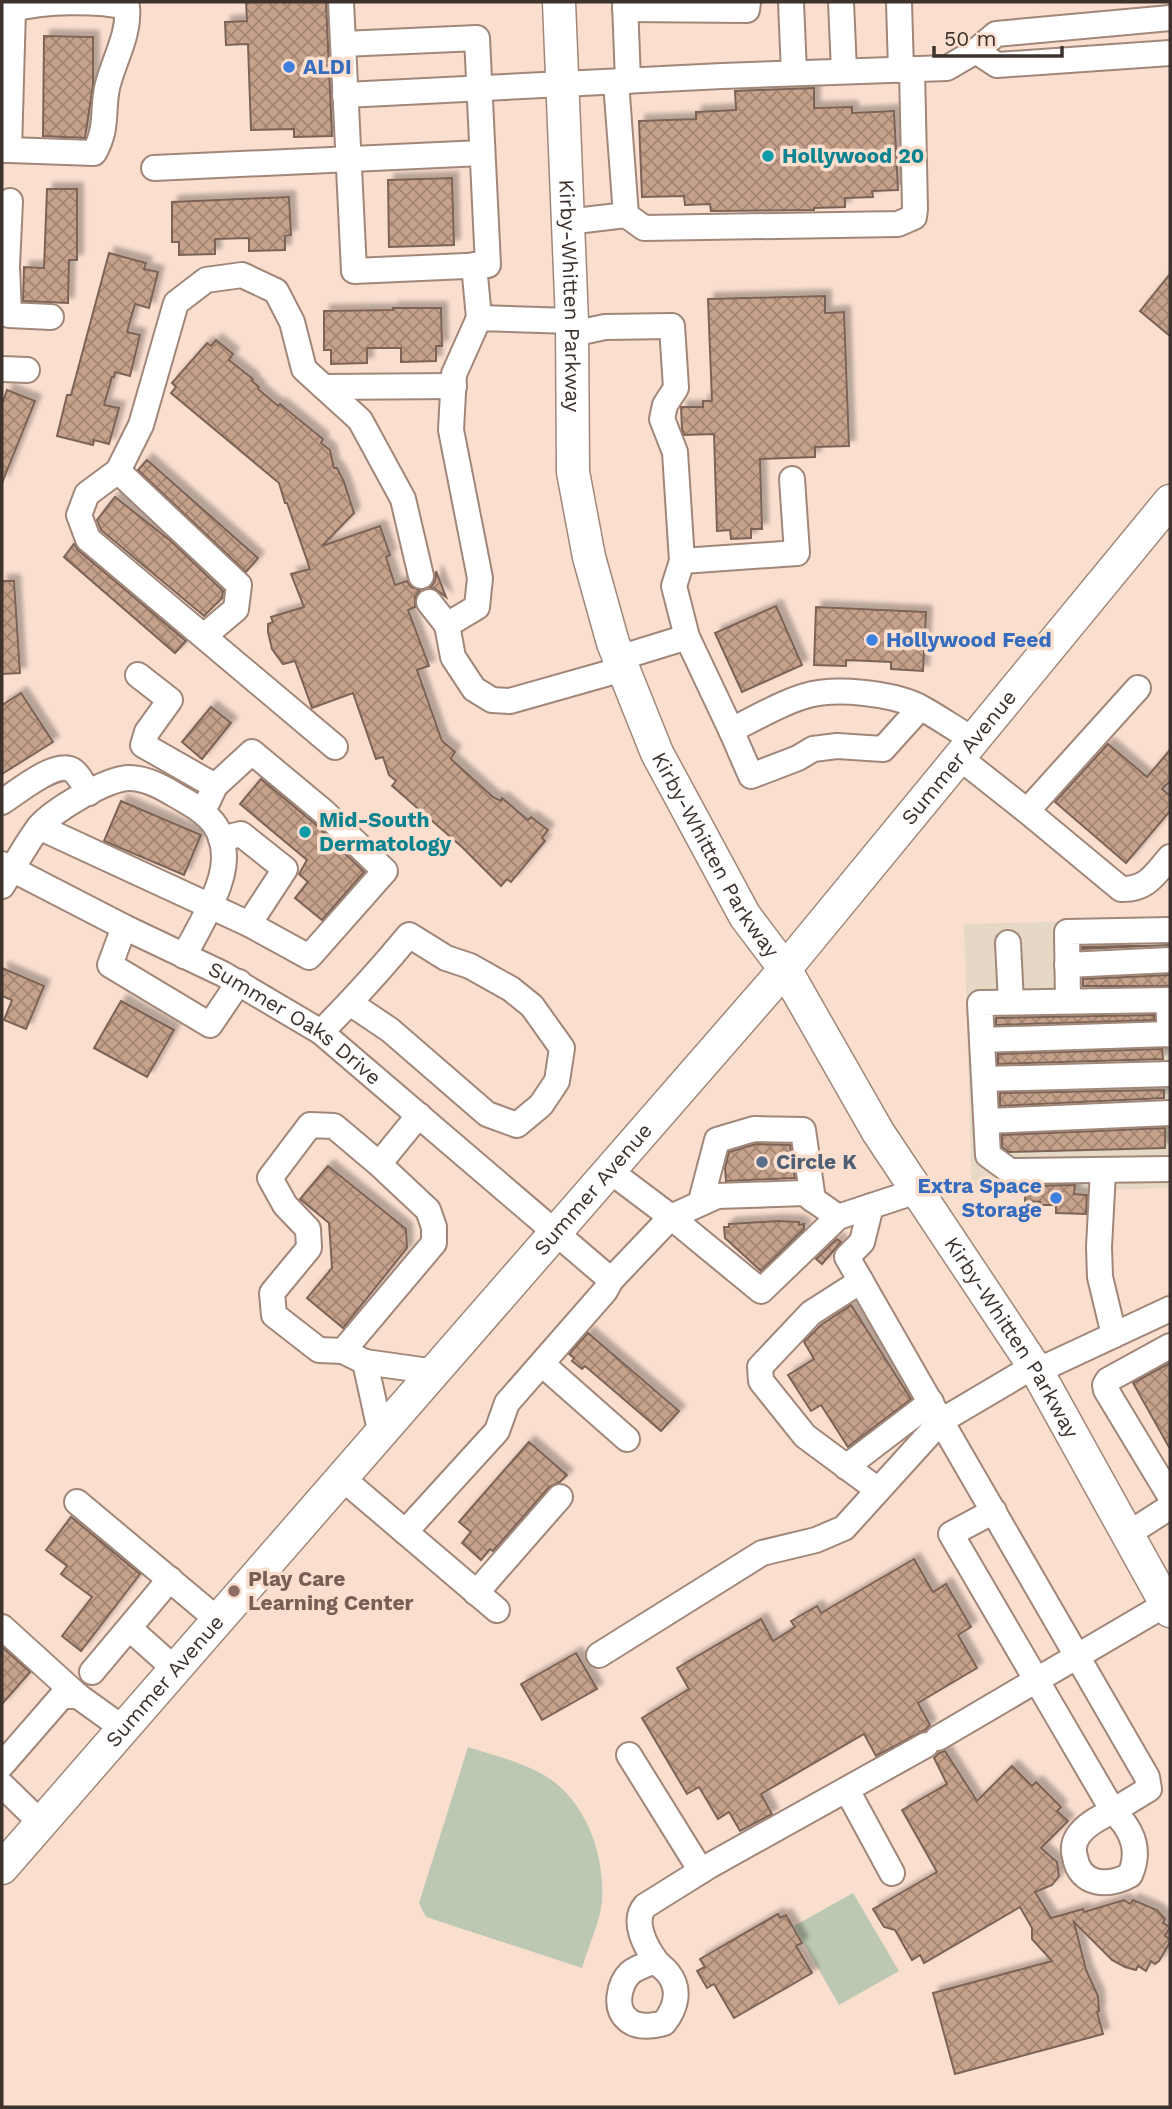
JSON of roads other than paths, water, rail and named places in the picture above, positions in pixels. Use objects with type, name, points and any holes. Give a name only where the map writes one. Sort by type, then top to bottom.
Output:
[{"type":"main road","name":"Kirby-Whitten Parkway","points":[[559,2],[572,328],[573,472],[589,557],[621,663],[657,754],[745,916],[785,969],[878,1132],[1036,1369],[1168,1608]]},
{"type":"main road","name":"Summer Avenue","points":[[2,1868],[785,969],[1170,502]]},
{"type":"street","points":[[39,2],[112,2],[127,7],[128,20],[107,88],[103,135],[94,153],[5,150],[9,5],[39,2]]},
{"type":"street","points":[[341,2],[348,159],[354,271],[488,265],[477,38],[343,44]]},
{"type":"street","points":[[626,215],[622,81],[625,5],[747,10],[748,2]]},
{"type":"street","points":[[791,2],[794,73]]},
{"type":"street","points":[[841,2],[844,71]]},
{"type":"street","points":[[567,222],[626,215],[644,228],[898,224],[909,221],[914,217],[915,209],[907,69],[899,2]]},
{"type":"street","points":[[345,95],[947,68],[976,51],[996,34],[1170,18]]},
{"type":"street","points":[[976,51],[997,65],[1170,53]]},
{"type":"street","points":[[154,168],[482,153]]},
{"type":"street","points":[[10,201],[4,266],[9,315],[51,317]]},
{"type":"street","points":[[447,625],[477,607],[480,578],[451,430],[454,374],[479,318],[474,265]]},
{"type":"street","points":[[335,747],[88,539],[79,515],[87,494],[118,471],[141,425],[176,303],[205,280],[242,275],[276,291],[292,322],[304,369],[360,420],[403,499],[421,576]]},
{"type":"street","points":[[479,318],[572,328],[672,326],[676,388],[665,405],[662,419],[675,452],[682,561],[674,586],[687,637],[751,776],[798,758],[813,749],[837,746],[883,749],[920,708]]},
{"type":"street","points":[[2,369],[27,370]]},
{"type":"street","points":[[324,387],[454,386]]},
{"type":"street","points":[[118,471],[239,585],[236,609],[204,636]]},
{"type":"street","points":[[682,561],[797,553],[792,478]]},
{"type":"street","points":[[429,602],[447,625],[453,657],[474,689],[492,700],[510,701],[687,637]]},
{"type":"street","points":[[138,675],[170,700],[147,732],[143,745],[215,786]]},
{"type":"street","points":[[1027,811],[1138,688]]},
{"type":"street","points":[[731,730],[804,696],[822,692],[890,697],[920,708],[967,749],[1027,811],[1121,888],[1135,889],[1147,883],[1170,857]]},
{"type":"street","points":[[39,827],[210,905],[309,957],[385,871],[324,812],[252,752],[215,786],[204,811]]},
{"type":"street","points":[[2,802],[50,771],[61,767],[75,772],[89,793]]},
{"type":"street","points":[[5,873],[48,818],[105,783],[118,779],[142,779],[204,811],[212,820],[221,839],[225,856],[223,870],[210,905],[184,956]]},
{"type":"street","points":[[221,839],[241,834],[285,869],[248,924]]},
{"type":"street","name":"Summer Oaks Drive","points":[[5,873],[239,982],[321,1032],[611,1280]]},
{"type":"street","points":[[124,927],[110,965],[210,1025],[239,982]]},
{"type":"street","points":[[1068,1001],[1067,932],[1170,930]]},
{"type":"street","points":[[321,1032],[409,935],[446,958],[494,978],[532,1006],[562,1048],[556,1081],[541,1105],[517,1125],[487,1114],[390,1030],[350,1003]]},
{"type":"street","points":[[1008,943],[1011,1002]]},
{"type":"street","points":[[1067,965],[1170,961]]},
{"type":"street","points":[[982,1040],[1170,1034],[1169,1000],[980,1003],[988,1155],[1010,1171],[1170,1169]]},
{"type":"street","points":[[984,1079],[1170,1074]]},
{"type":"street","points":[[986,1121],[1170,1113]]},
{"type":"street","points":[[379,1164],[419,1115]]},
{"type":"street","points":[[354,1356],[435,1243],[434,1227],[428,1210],[334,1126],[310,1125],[270,1178],[285,1205],[308,1229],[309,1248],[272,1293],[274,1315],[319,1350],[436,1372]]},
{"type":"street","points":[[701,1201],[718,1140],[754,1129],[803,1130],[813,1200]]},
{"type":"street","points":[[610,1171],[761,1291],[838,1217],[917,1191]]},
{"type":"street","points":[[1103,1171],[1098,1247],[1100,1278],[1114,1335]]},
{"type":"street","points":[[405,1532],[497,1431],[507,1403],[605,1291],[611,1280],[671,1217],[717,1196],[804,1193],[838,1217]]},
{"type":"street","points":[[871,1206],[862,1242],[848,1257],[1079,1655],[1149,1783],[1149,1788],[1113,1811],[951,1534],[994,1511]]},
{"type":"street","points":[[861,1281],[811,1313],[760,1367],[761,1381],[805,1436],[878,1490]]},
{"type":"street","points":[[846,1467],[936,1411],[1170,1309]]},
{"type":"street","points":[[1170,1346],[1108,1380],[1105,1385],[1170,1496]]},
{"type":"street","points":[[354,1356],[381,1434]]},
{"type":"street","points":[[542,1364],[627,1438]]},
{"type":"street","points":[[599,1656],[762,1553],[816,1540],[844,1528],[878,1490],[936,1411]]},
{"type":"street","points":[[342,1478],[497,1610]]},
{"type":"street","points":[[476,1592],[560,1497]]},
{"type":"street","points":[[77,1502],[218,1620]]},
{"type":"street","points":[[1128,1534],[1170,1507]]},
{"type":"street","points":[[92,1672],[170,1579]]},
{"type":"street","points":[[656,1961],[639,1927],[640,1912],[645,1906],[701,1871],[932,1742],[1079,1655],[1168,1608]]},
{"type":"street","points":[[2,1627],[78,1696],[124,1728]]},
{"type":"street","points":[[130,1629],[175,1669]]},
{"type":"street","points":[[2,1765],[62,1696],[78,1696]]},
{"type":"street","points":[[629,1755],[701,1871]]},
{"type":"street","points":[[2,1785],[41,1823]]},
{"type":"street","points":[[846,1790],[892,1873]]},
{"type":"place","name":"ALDI","points":[[289,67]]},
{"type":"place","name":"Hollywood 20","points":[[768,156]]},
{"type":"place","name":"Hollywood Feed","points":[[872,640]]},
{"type":"place","name":"Mid-South Dermatology","points":[[305,832]]},
{"type":"place","name":"Circle K","points":[[762,1162]]},
{"type":"place","name":"Extra Space Storage","points":[[1056,1198]]},
{"type":"place","name":"Play Care Learning Center","points":[[234,1591]]}]
